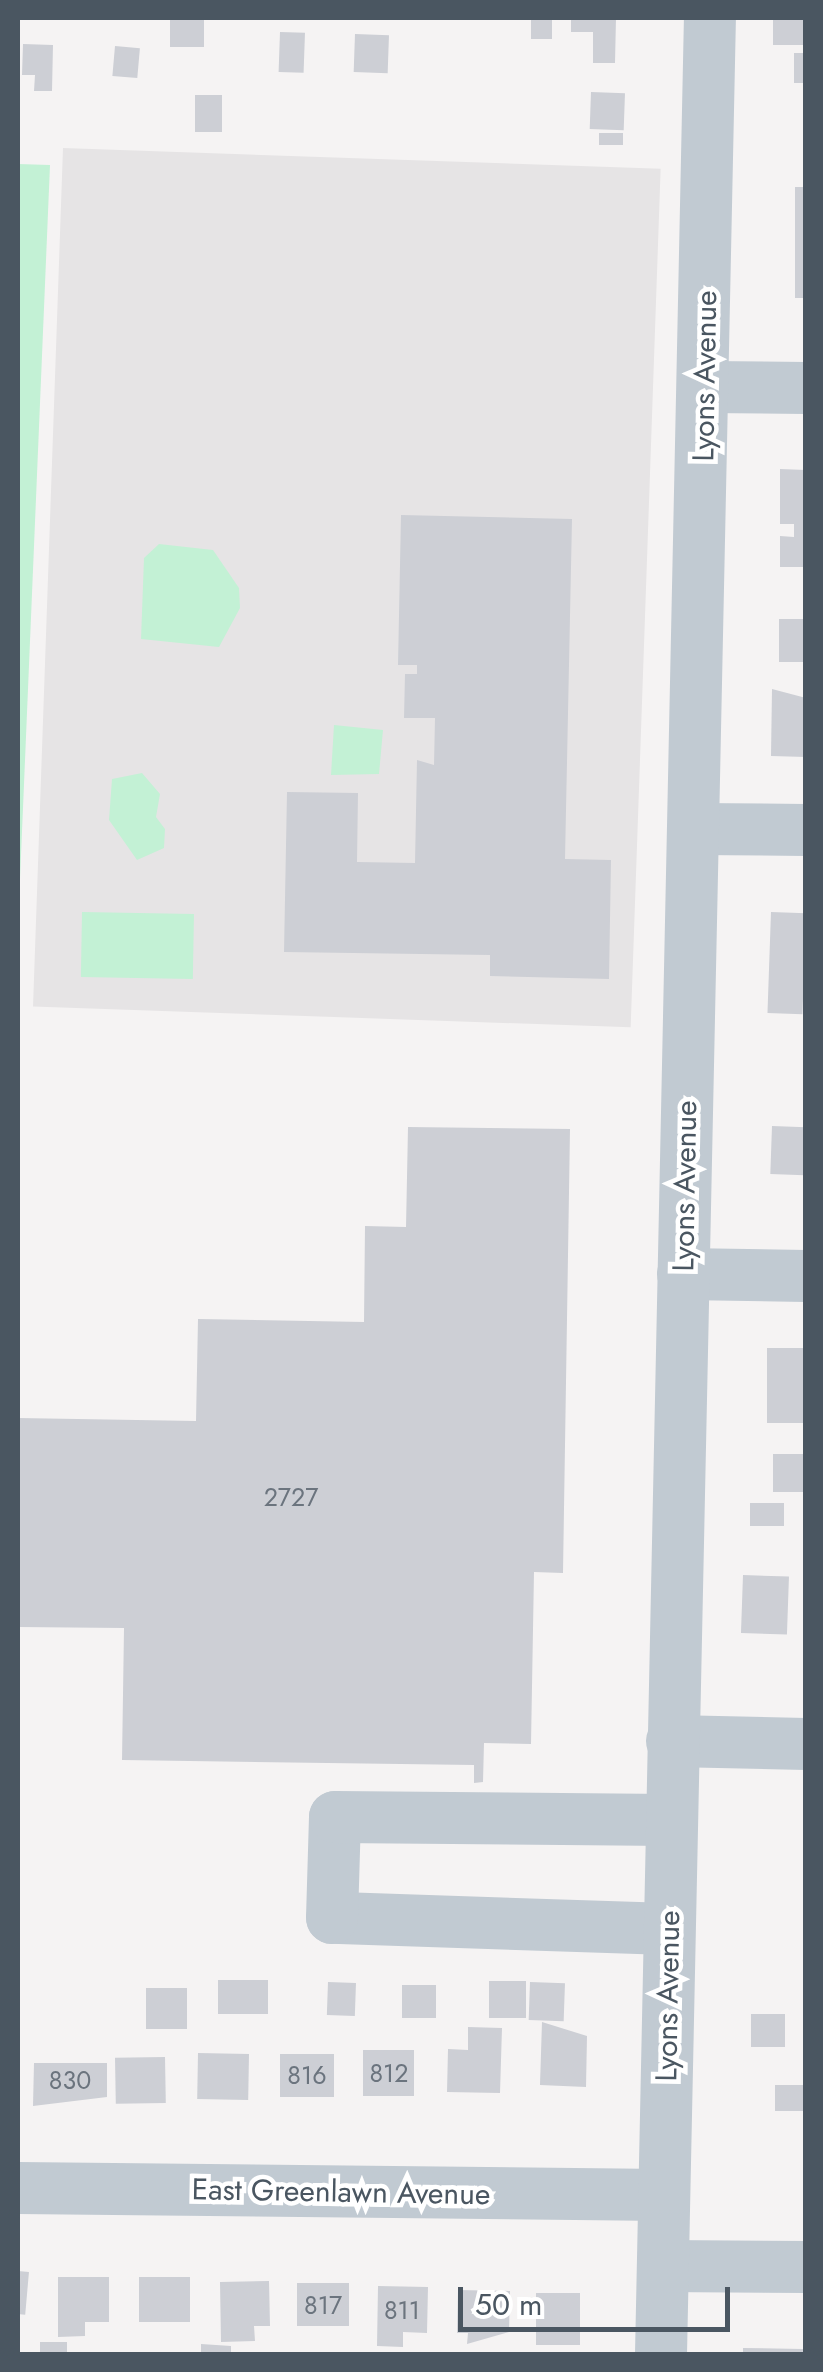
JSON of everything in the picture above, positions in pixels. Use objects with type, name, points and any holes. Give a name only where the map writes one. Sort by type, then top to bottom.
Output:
[{"type":"street","name":"Lyons Avenue","points":[[661,2354],[670,1820],[706,387],[710,18]]},
{"type":"street","points":[[706,387],[806,388]]},
{"type":"street","points":[[694,829],[806,830]]},
{"type":"street","points":[[683,1274],[806,1276]]},
{"type":"street","points":[[672,1741],[806,1744]]},
{"type":"street","points":[[669,1929],[332,1918],[334,1817],[670,1820]]},
{"type":"street","name":"East Greenlawn Avenue","points":[[18,2188],[664,2195]]},
{"type":"street","points":[[663,2266],[806,2268]]},
{"type":"shaded area","points":[[63,148],[661,169],[631,1027],[33,1006]]},
{"type":"green space","points":[[18,164],[50,165],[18,927]]},
{"type":"green space","points":[[159,544],[213,550],[239,588],[240,608],[219,647],[141,639],[144,558]]},
{"type":"green space","points":[[334,725],[383,730],[379,774],[331,775]]},
{"type":"green space","points":[[142,773],[160,794],[156,817],[165,829],[164,848],[137,860],[109,820],[112,779]]},
{"type":"green space","points":[[82,912],[194,914],[193,979],[81,977]]},
{"type":"building","points":[[170,18],[204,18],[204,47],[170,47]]},
{"type":"building","points":[[531,18],[552,18],[552,39],[531,39]]},
{"type":"building","points":[[571,18],[616,18],[615,63],[593,63],[593,32],[571,32]]},
{"type":"building","points":[[773,18],[806,18],[806,45],[773,45]]},
{"type":"building","points":[[280,32],[305,33],[304,73],[279,72]]},
{"type":"building","points":[[355,34],[389,35],[388,73],[354,72]]},
{"type":"building","points":[[23,44],[53,45],[52,91],[34,91],[35,75],[22,75]]},
{"type":"building","points":[[115,46],[140,48],[137,78],[112,76]]},
{"type":"building","points":[[794,53],[806,53],[806,83],[794,83]]},
{"type":"building","points":[[591,92],[625,93],[624,130],[590,129]]},
{"type":"building","points":[[195,95],[222,95],[222,132],[195,132]]},
{"type":"building","points":[[599,133],[623,133],[623,145],[599,145]]},
{"type":"building","points":[[795,187],[806,187],[806,298],[795,298]]},
{"type":"building","points":[[780,469],[806,470],[806,567],[780,567],[780,536],[794,537],[794,524],[780,524]]},
{"type":"building","points":[[401,515],[572,519],[565,859],[611,860],[609,979],[490,976],[490,955],[284,952],[287,792],[358,793],[357,862],[415,863],[417,760],[434,765],[435,718],[404,718],[405,674],[417,674],[417,665],[398,665]]},
{"type":"building","points":[[779,619],[806,619],[806,662],[779,662]]},
{"type":"building","points":[[772,689],[806,698],[806,757],[771,756]]},
{"type":"building","points":[[771,912],[806,913],[802,1014],[767,1013]]},
{"type":"building","points":[[772,1126],[806,1127],[804,1175],[770,1174]]},
{"type":"building","points":[[408,1127],[570,1129],[563,1573],[534,1572],[531,1744],[484,1743],[483,1782],[474,1783],[474,1765],[122,1760],[124,1628],[18,1627],[18,1418],[196,1421],[198,1319],[364,1322],[365,1226],[406,1227]]},
{"type":"building","points":[[767,1348],[806,1348],[806,1423],[767,1423]]},
{"type":"building","points":[[773,1454],[806,1454],[806,1492],[773,1492]]},
{"type":"building","points":[[750,1503],[784,1503],[784,1526],[750,1526]]},
{"type":"building","points":[[743,1575],[789,1577],[787,1635],[741,1633]]},
{"type":"building","points":[[218,1980],[268,1980],[268,2014],[218,2014]]},
{"type":"building","points":[[489,1981],[526,1981],[526,2018],[489,2018]]},
{"type":"building","points":[[328,1982],[356,1983],[355,2016],[327,2015]]},
{"type":"building","points":[[530,1982],[565,1983],[564,2021],[529,2020]]},
{"type":"building","points":[[402,1985],[436,1985],[436,2018],[402,2018]]},
{"type":"building","points":[[146,1988],[187,1988],[187,2029],[146,2029]]},
{"type":"building","points":[[751,2014],[785,2014],[785,2047],[751,2047]]},
{"type":"building","points":[[542,2022],[587,2036],[586,2087],[540,2085]]},
{"type":"building","points":[[468,2027],[502,2028],[500,2093],[447,2092],[448,2049],[468,2050]]},
{"type":"building","points":[[363,2050],[414,2050],[414,2096],[363,2096]]},
{"type":"building","points":[[198,2053],[249,2054],[248,2100],[197,2099]]},
{"type":"building","points":[[280,2054],[334,2054],[334,2097],[280,2097]]},
{"type":"building","points":[[165,2057],[166,2103],[116,2104],[115,2058]]},
{"type":"building","points":[[34,2063],[107,2063],[107,2097],[33,2106]]},
{"type":"building","points":[[775,2085],[806,2085],[806,2111],[775,2111]]},
{"type":"building","points":[[18,2271],[29,2272],[25,2315],[18,2314]]},
{"type":"building","points":[[58,2277],[109,2277],[109,2322],[85,2322],[85,2336],[58,2337]]},
{"type":"building","points":[[139,2277],[190,2277],[190,2322],[139,2322]]},
{"type":"building","points":[[269,2281],[270,2326],[254,2326],[255,2341],[221,2342],[220,2282]]},
{"type":"building","points":[[297,2283],[349,2283],[349,2326],[297,2326]]},
{"type":"building","points":[[378,2286],[428,2287],[427,2333],[403,2332],[403,2347],[377,2346]]},
{"type":"building","points":[[458,2290],[510,2291],[509,2332],[467,2344],[468,2333],[457,2333]]},
{"type":"building","points":[[536,2293],[580,2293],[580,2345],[536,2345]]},
{"type":"building","points":[[40,2342],[67,2342],[67,2354],[40,2354]]},
{"type":"building","points":[[201,2344],[231,2346],[231,2354],[201,2354]]},
{"type":"building","points":[[743,2348],[803,2349],[803,2354],[743,2354]]}]
